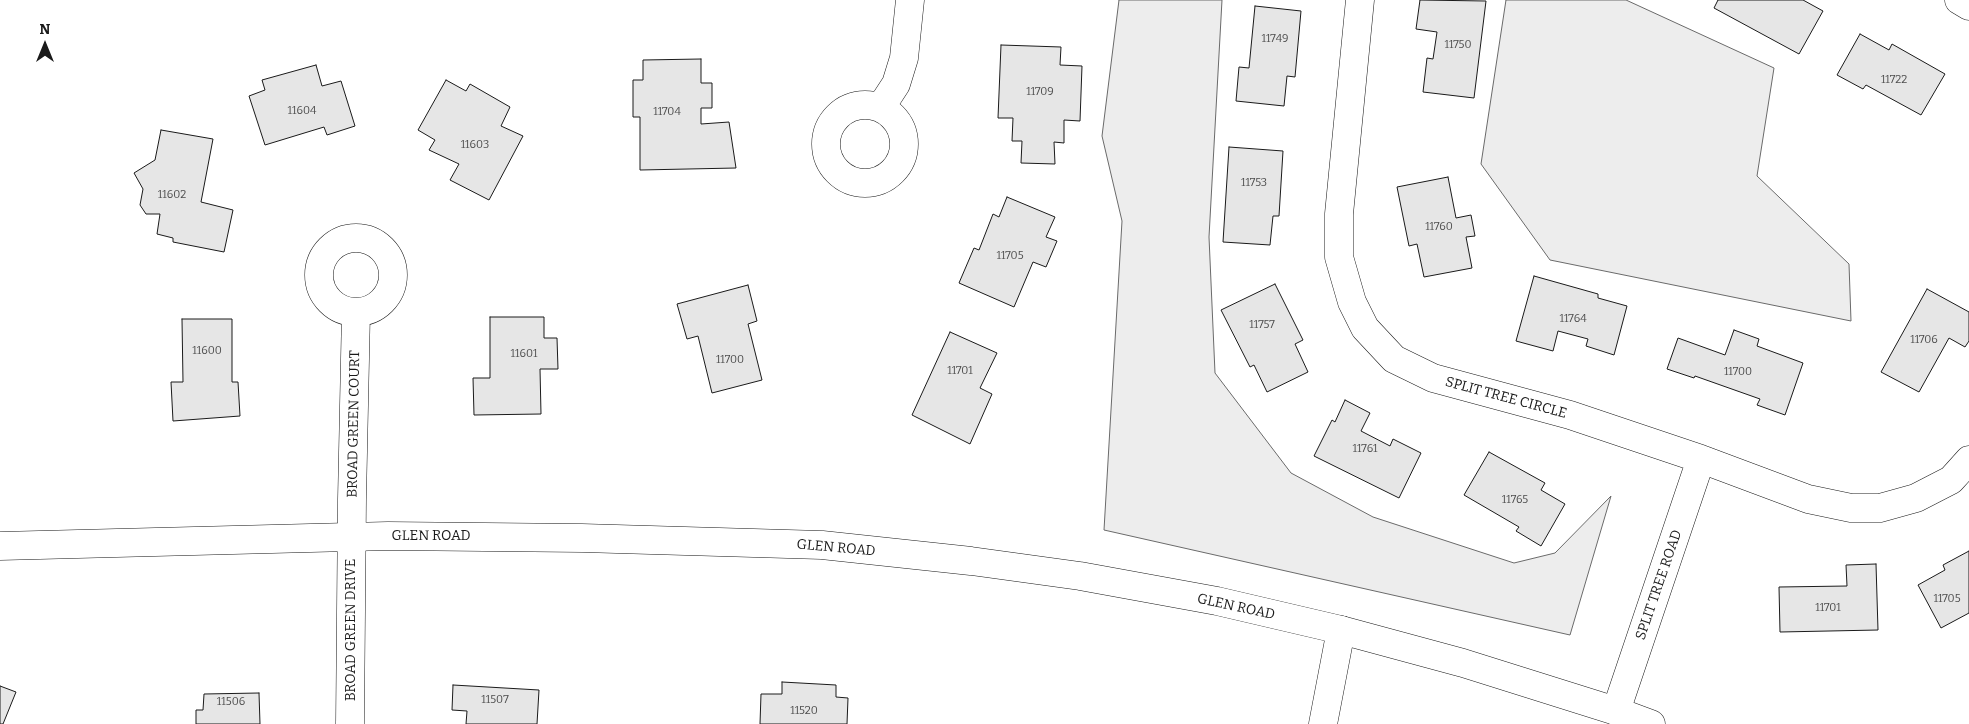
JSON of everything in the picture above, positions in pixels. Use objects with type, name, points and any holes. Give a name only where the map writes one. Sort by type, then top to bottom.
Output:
[{"type":"street","points":[[881,107],[896,84],[904,58],[910,0]]},
{"type":"street","name":"SPLIT TREE CIRCLE","points":[[1360,0],[1339,214],[1339,257],[1352,302],[1365,328],[1394,359],[1433,378],[1570,416],[1701,459],[1808,499],[1851,508],[1880,508],[1916,498],[1951,480],[1969,460]]},
{"type":"street","points":[[1959,0],[1969,6]]},
{"type":"street","name":"BROAD GREEN COURT","points":[[352,537],[356,312]]},
{"type":"street","name":"SPLIT TREE ROAD","points":[[1616,711],[1701,459]]},
{"type":"street","name":"GLEN ROAD","points":[[0,546],[352,537],[582,538],[822,545],[971,561],[1080,576],[1217,602],[1341,630],[1463,663],[1616,711],[1651,724]]},
{"type":"street","name":"BROAD GREEN DRIVE","points":[[350,724],[352,537]]},
{"type":"street","points":[[1323,724],[1341,630]]},
{"type":"shaded area","points":[[1119,0],[1222,0],[1209,237],[1215,373],[1291,473],[1373,517],[1514,563],[1555,553],[1611,496],[1570,635],[1104,530],[1122,221],[1102,136]]},
{"type":"shaded area","points":[[1506,0],[1626,0],[1774,68],[1757,176],[1849,264],[1851,321],[1550,260],[1481,164]]},
{"type":"building","points":[[1420,0],[1486,1],[1474,98],[1423,92],[1427,58],[1433,59],[1437,32],[1416,29]]},
{"type":"building","points":[[1718,0],[1803,0],[1823,11],[1799,54],[1714,8]]},
{"type":"building","points":[[1255,6],[1301,11],[1295,77],[1287,76],[1284,106],[1236,101],[1239,67],[1249,68]]},
{"type":"building","points":[[1860,34],[1889,50],[1892,44],[1945,74],[1921,115],[1866,85],[1863,89],[1837,75]]},
{"type":"building","points":[[1001,45],[1061,47],[1060,65],[1082,66],[1080,121],[1064,120],[1064,143],[1054,142],[1055,164],[1021,163],[1022,141],[1012,141],[1013,118],[998,118]]},
{"type":"building","points":[[701,59],[701,83],[712,83],[712,108],[701,108],[701,124],[729,122],[736,168],[640,170],[640,117],[633,117],[633,80],[643,80],[643,60]]},
{"type":"building","points":[[316,65],[322,86],[341,81],[355,126],[327,135],[324,127],[265,145],[249,96],[265,90],[262,80]]},
{"type":"building","points":[[446,80],[466,91],[470,84],[510,107],[501,126],[523,136],[489,200],[450,180],[459,164],[429,150],[435,140],[418,130]]},
{"type":"building","points":[[161,130],[213,139],[201,202],[233,210],[224,252],[173,242],[173,238],[157,234],[160,214],[146,214],[140,205],[143,189],[134,173],[155,160]]},
{"type":"building","points":[[1229,147],[1283,151],[1279,216],[1273,216],[1270,245],[1223,242]]},
{"type":"building","points":[[1448,177],[1456,218],[1471,215],[1475,236],[1466,237],[1472,268],[1424,277],[1417,244],[1409,246],[1397,187]]},
{"type":"building","points":[[1007,197],[1055,217],[1046,237],[1057,241],[1046,267],[1033,262],[1014,307],[959,283],[974,248],[979,250],[993,214],[999,217]]},
{"type":"building","points":[[1534,276],[1598,294],[1598,298],[1627,306],[1614,355],[1586,346],[1588,339],[1558,331],[1553,351],[1516,341]]},
{"type":"building","points":[[1275,284],[1303,340],[1295,344],[1308,372],[1267,392],[1254,365],[1250,367],[1221,310]]},
{"type":"building","points":[[748,285],[757,321],[748,324],[762,380],[712,393],[698,336],[687,339],[677,304]]},
{"type":"building","points":[[1927,289],[1969,312],[1969,341],[1965,347],[1949,338],[1919,392],[1881,372]]},
{"type":"building","points":[[490,317],[544,317],[544,338],[557,338],[558,369],[540,369],[541,414],[474,415],[473,378],[490,378]]},
{"type":"building","points":[[182,319],[232,319],[232,382],[238,382],[240,416],[173,421],[171,382],[183,382]]},
{"type":"building","points":[[1734,330],[1759,339],[1757,346],[1803,363],[1785,415],[1757,405],[1760,399],[1695,376],[1694,378],[1667,369],[1678,338],[1725,355]]},
{"type":"building","points":[[950,332],[997,353],[980,388],[992,394],[970,444],[912,415]]},
{"type":"building","points":[[1345,400],[1370,413],[1361,431],[1390,446],[1393,439],[1421,453],[1399,498],[1314,456],[1332,420],[1335,422]]},
{"type":"building","points":[[1489,452],[1545,483],[1541,490],[1565,504],[1541,546],[1516,531],[1519,527],[1464,495]]},
{"type":"building","points":[[1969,551],[1969,613],[1941,628],[1918,585],[1945,570],[1943,565]]},
{"type":"building","points":[[1876,564],[1878,630],[1780,632],[1779,587],[1847,586],[1846,565]]},
{"type":"building","points":[[782,682],[836,685],[836,697],[848,698],[847,724],[760,724],[761,694],[782,694]]},
{"type":"building","points":[[453,685],[539,690],[537,724],[466,724],[467,711],[452,710]]},
{"type":"building","points":[[0,686],[16,692],[3,724],[0,724]]},
{"type":"building","points":[[259,693],[260,724],[196,724],[196,710],[203,710],[204,694]]}]
